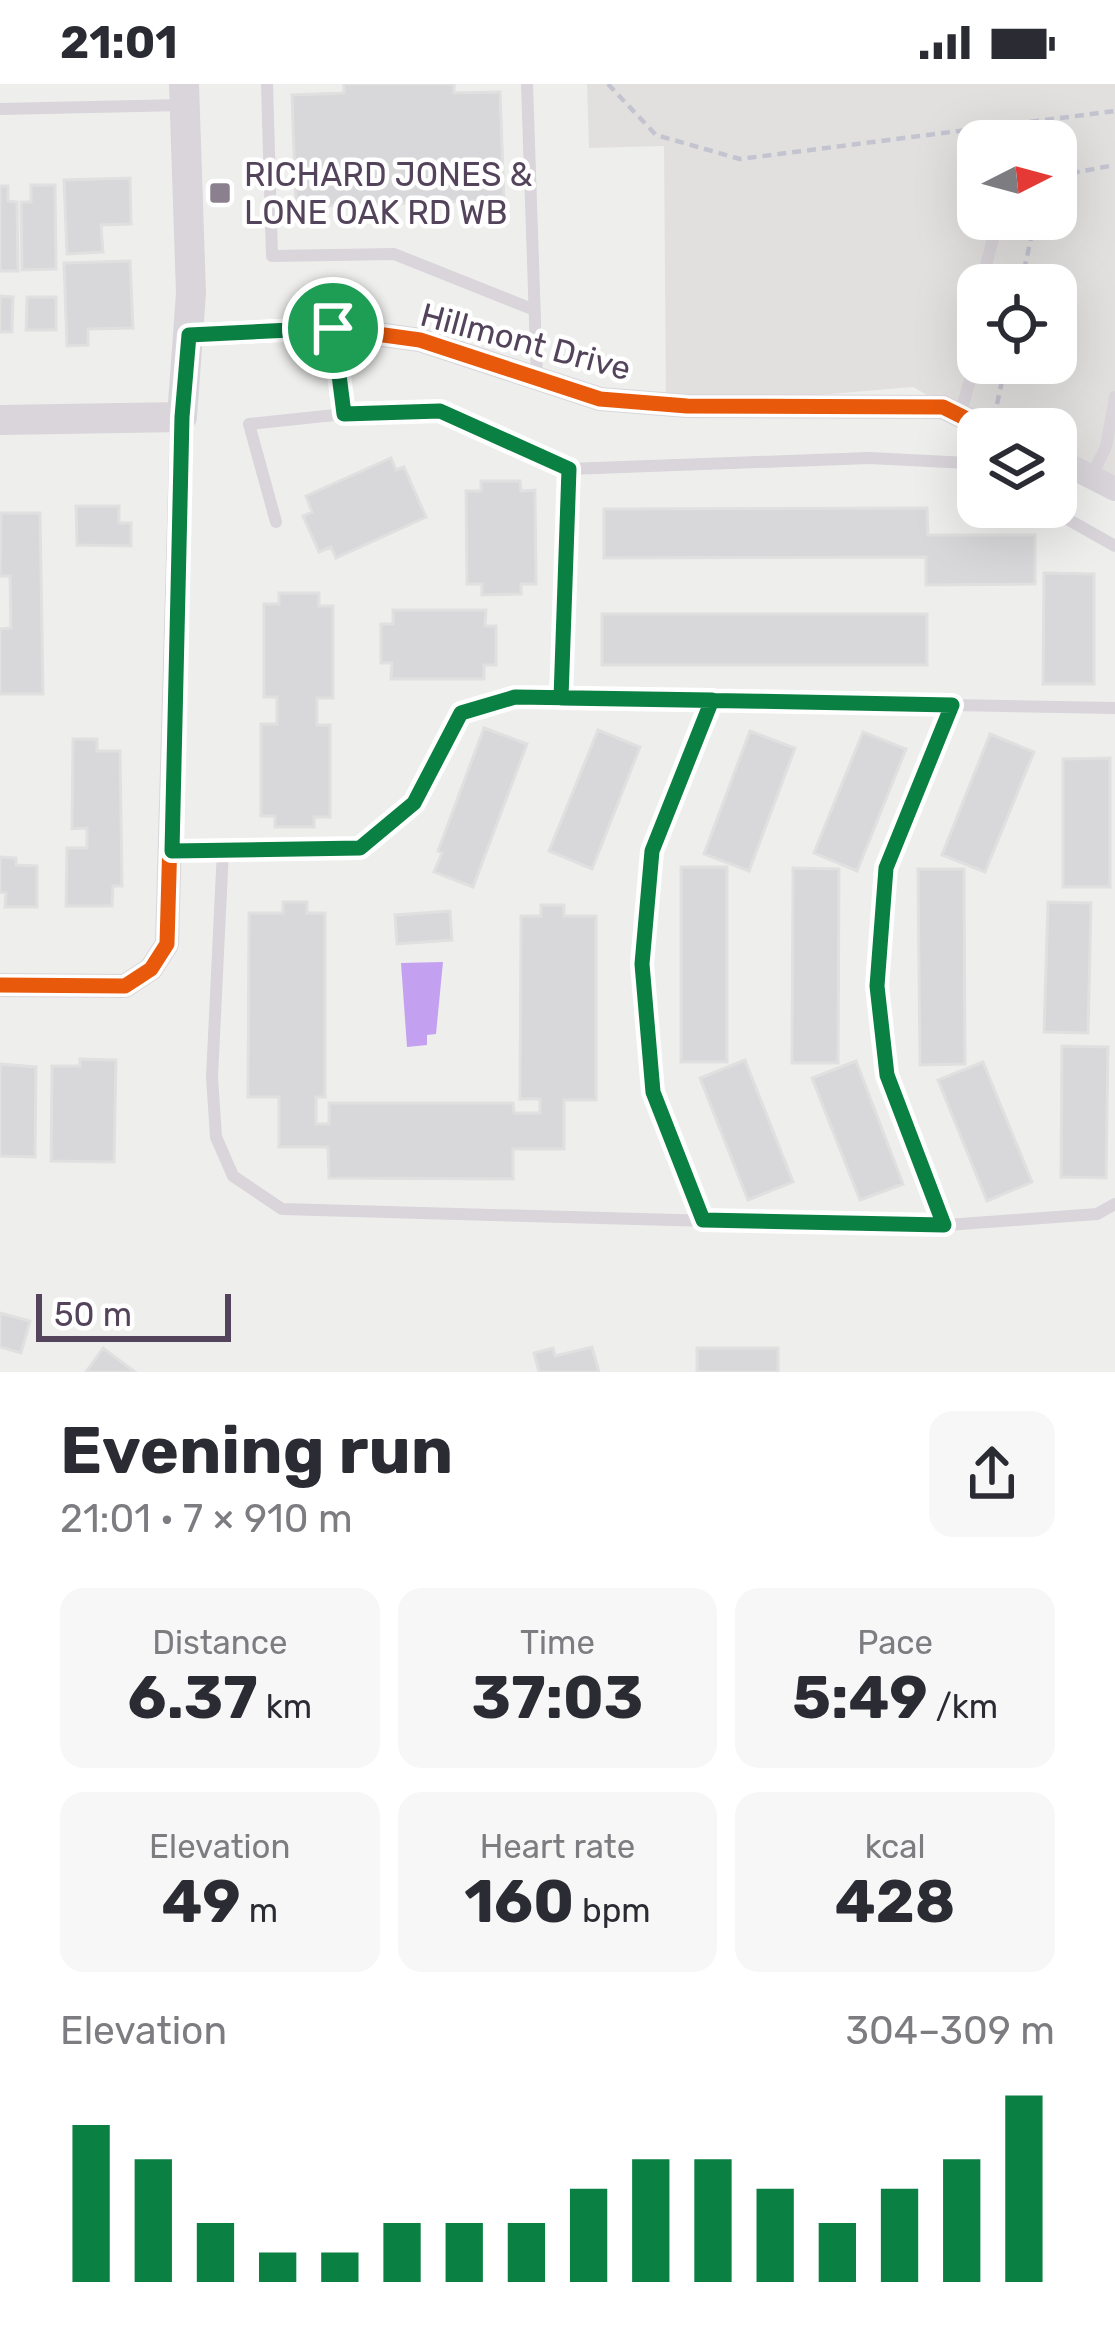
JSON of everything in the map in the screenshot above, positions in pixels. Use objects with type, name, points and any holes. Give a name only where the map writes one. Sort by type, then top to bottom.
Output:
[{"type":"street","points":[[0,985],[125,986],[151,969],[166,944],[182,417],[189,335],[184,94]]},
{"type":"street","name":"Hillmont Drive","points":[[189,335],[333,328],[420,340],[600,399],[687,406],[910,405],[943,407],[957,414]]},
{"type":"street","points":[[0,420],[182,417]]},
{"type":"street","points":[[1077,470],[1115,489]]},
{"type":"lane","points":[[267,84],[272,256],[394,254],[532,309]]},
{"type":"lane","points":[[527,84],[537,381]]},
{"type":"lane","points":[[0,109],[184,94]]},
{"type":"lane","points":[[333,328],[344,414]]},
{"type":"lane","points":[[1091,477],[1106,447],[1115,397]]},
{"type":"lane","points":[[276,522],[249,424],[344,414],[440,411],[569,469],[869,458],[957,462]]},
{"type":"lane","points":[[561,698],[569,469]]},
{"type":"lane","points":[[1077,525],[1115,546]]},
{"type":"lane","points":[[172,851],[360,848],[414,803],[461,713],[515,697],[1115,708]]},
{"type":"lane","points":[[703,1220],[653,1092],[642,964],[652,851],[712,700]]},
{"type":"lane","points":[[944,1225],[887,1075],[877,986],[886,868],[952,705]]},
{"type":"lane","points":[[223,850],[212,1077],[216,1137],[233,1176],[282,1209],[944,1225],[1097,1214],[1115,1204]]},
{"type":"path","points":[[608,84],[656,135],[740,159],[1115,111]]},
{"type":"path","points":[[1077,172],[1115,165]]},
{"type":"shaded area","points":[[587,84],[1115,84],[1115,489],[1077,470],[1077,408],[957,408],[957,412],[913,387],[666,405],[664,146],[589,148]]},
{"type":"shaded area","points":[[443,962],[436,1034],[427,1035],[427,1045],[407,1047],[401,963]]},
{"type":"building","points":[[344,84],[454,84],[454,93],[500,92],[504,200],[296,207],[292,95],[344,93]]},
{"type":"building","points":[[130,178],[131,224],[101,225],[103,252],[67,254],[64,180]]},
{"type":"building","points":[[31,185],[55,185],[56,269],[22,270],[21,202],[31,202]]},
{"type":"building","points":[[0,186],[8,186],[8,201],[17,202],[18,271],[0,271]]},
{"type":"building","points":[[130,261],[133,328],[88,329],[88,345],[67,346],[64,263]]},
{"type":"building","points":[[0,296],[13,297],[12,332],[0,332]]},
{"type":"building","points":[[27,297],[56,297],[56,330],[26,330]]},
{"type":"building","points":[[391,458],[396,470],[404,467],[426,517],[336,558],[331,547],[319,552],[303,516],[312,512],[306,496]]},
{"type":"building","points":[[481,481],[520,481],[521,491],[535,490],[536,584],[521,584],[521,594],[482,595],[482,584],[467,584],[466,491],[481,491]]},
{"type":"building","points":[[76,506],[119,506],[119,523],[131,523],[131,546],[77,545]]},
{"type":"building","points":[[927,508],[928,535],[1035,535],[1035,584],[926,585],[926,557],[604,558],[604,509]]},
{"type":"building","points":[[1,513],[40,513],[43,694],[0,694],[0,629],[11,628],[10,576],[0,576]]},
{"type":"building","points":[[1044,573],[1094,574],[1094,684],[1043,684]]},
{"type":"building","points":[[279,593],[319,593],[319,606],[333,606],[333,698],[317,698],[317,725],[330,725],[330,817],[314,817],[314,827],[275,827],[275,816],[261,816],[261,724],[277,724],[277,697],[264,697],[264,604],[279,604]]},
{"type":"building","points":[[393,610],[486,610],[485,626],[496,626],[496,665],[484,665],[484,679],[391,679],[392,663],[381,663],[381,624],[393,624]]},
{"type":"building","points":[[602,614],[927,614],[927,665],[602,665]]},
{"type":"building","points":[[484,728],[527,744],[473,887],[434,872]]},
{"type":"building","points":[[598,730],[640,747],[592,869],[549,851]]},
{"type":"building","points":[[750,731],[795,748],[749,871],[704,854]]},
{"type":"building","points":[[863,732],[906,749],[857,871],[814,853]]},
{"type":"building","points":[[990,734],[1034,752],[985,872],[942,855]]},
{"type":"building","points":[[73,739],[97,739],[97,751],[120,751],[122,886],[113,886],[112,906],[66,906],[67,848],[87,848],[87,828],[72,829]]},
{"type":"building","points":[[1110,758],[1110,887],[1063,887],[1063,759]]},
{"type":"building","points":[[0,857],[16,858],[16,865],[37,866],[37,907],[5,907]]},
{"type":"building","points":[[681,867],[727,867],[727,1062],[681,1062]]},
{"type":"building","points":[[793,868],[839,869],[838,1063],[792,1063]]},
{"type":"building","points":[[918,869],[964,869],[965,1064],[920,1065]]},
{"type":"building","points":[[283,902],[307,902],[307,913],[325,913],[325,1097],[316,1097],[316,1124],[329,1124],[329,1103],[513,1103],[514,1113],[540,1113],[540,1099],[520,1099],[521,916],[541,916],[541,905],[564,905],[564,916],[596,916],[596,1100],[564,1100],[564,1149],[513,1149],[513,1179],[329,1178],[328,1147],[279,1147],[279,1097],[248,1097],[249,913],[283,913]]},
{"type":"building","points":[[1048,902],[1091,903],[1088,1033],[1044,1032]]},
{"type":"building","points":[[450,911],[452,940],[397,944],[395,915]]},
{"type":"building","points":[[1062,1046],[1108,1047],[1106,1178],[1061,1177]]},
{"type":"building","points":[[80,1059],[116,1060],[114,1162],[51,1161],[52,1066],[80,1066]]},
{"type":"building","points":[[745,1060],[793,1182],[748,1200],[700,1078]]},
{"type":"building","points":[[856,1061],[903,1184],[860,1200],[812,1078]]},
{"type":"building","points":[[983,1062],[1032,1182],[987,1201],[938,1080]]},
{"type":"building","points":[[0,1064],[36,1067],[35,1157],[0,1156]]},
{"type":"building","points":[[0,1313],[30,1321],[21,1353],[0,1347]]},
{"type":"building","points":[[592,1347],[599,1372],[539,1372],[534,1353],[553,1348],[555,1356]]},
{"type":"building","points":[[103,1348],[135,1372],[86,1372]]},
{"type":"building","points":[[697,1348],[778,1348],[778,1372],[697,1372]]},
{"type":"cycle path","points":[[189,335],[333,328],[420,340],[600,399],[687,406],[943,407],[957,414]]},
{"type":"cycle path","points":[[0,985],[125,986],[151,969],[167,944],[182,417]]},
{"type":"place","name":"RICHARD JONES & LONE OAK RD WB","points":[[220,193]]},
{"type":"route","points":[[333,328],[189,335],[182,417],[172,851],[360,848],[414,803],[461,713],[515,697],[561,698],[712,700],[652,851],[642,964],[653,1092],[703,1220],[944,1225],[887,1075],[877,986],[886,868],[952,705],[712,700],[561,698],[569,469],[440,411],[344,414],[333,328]]}]
